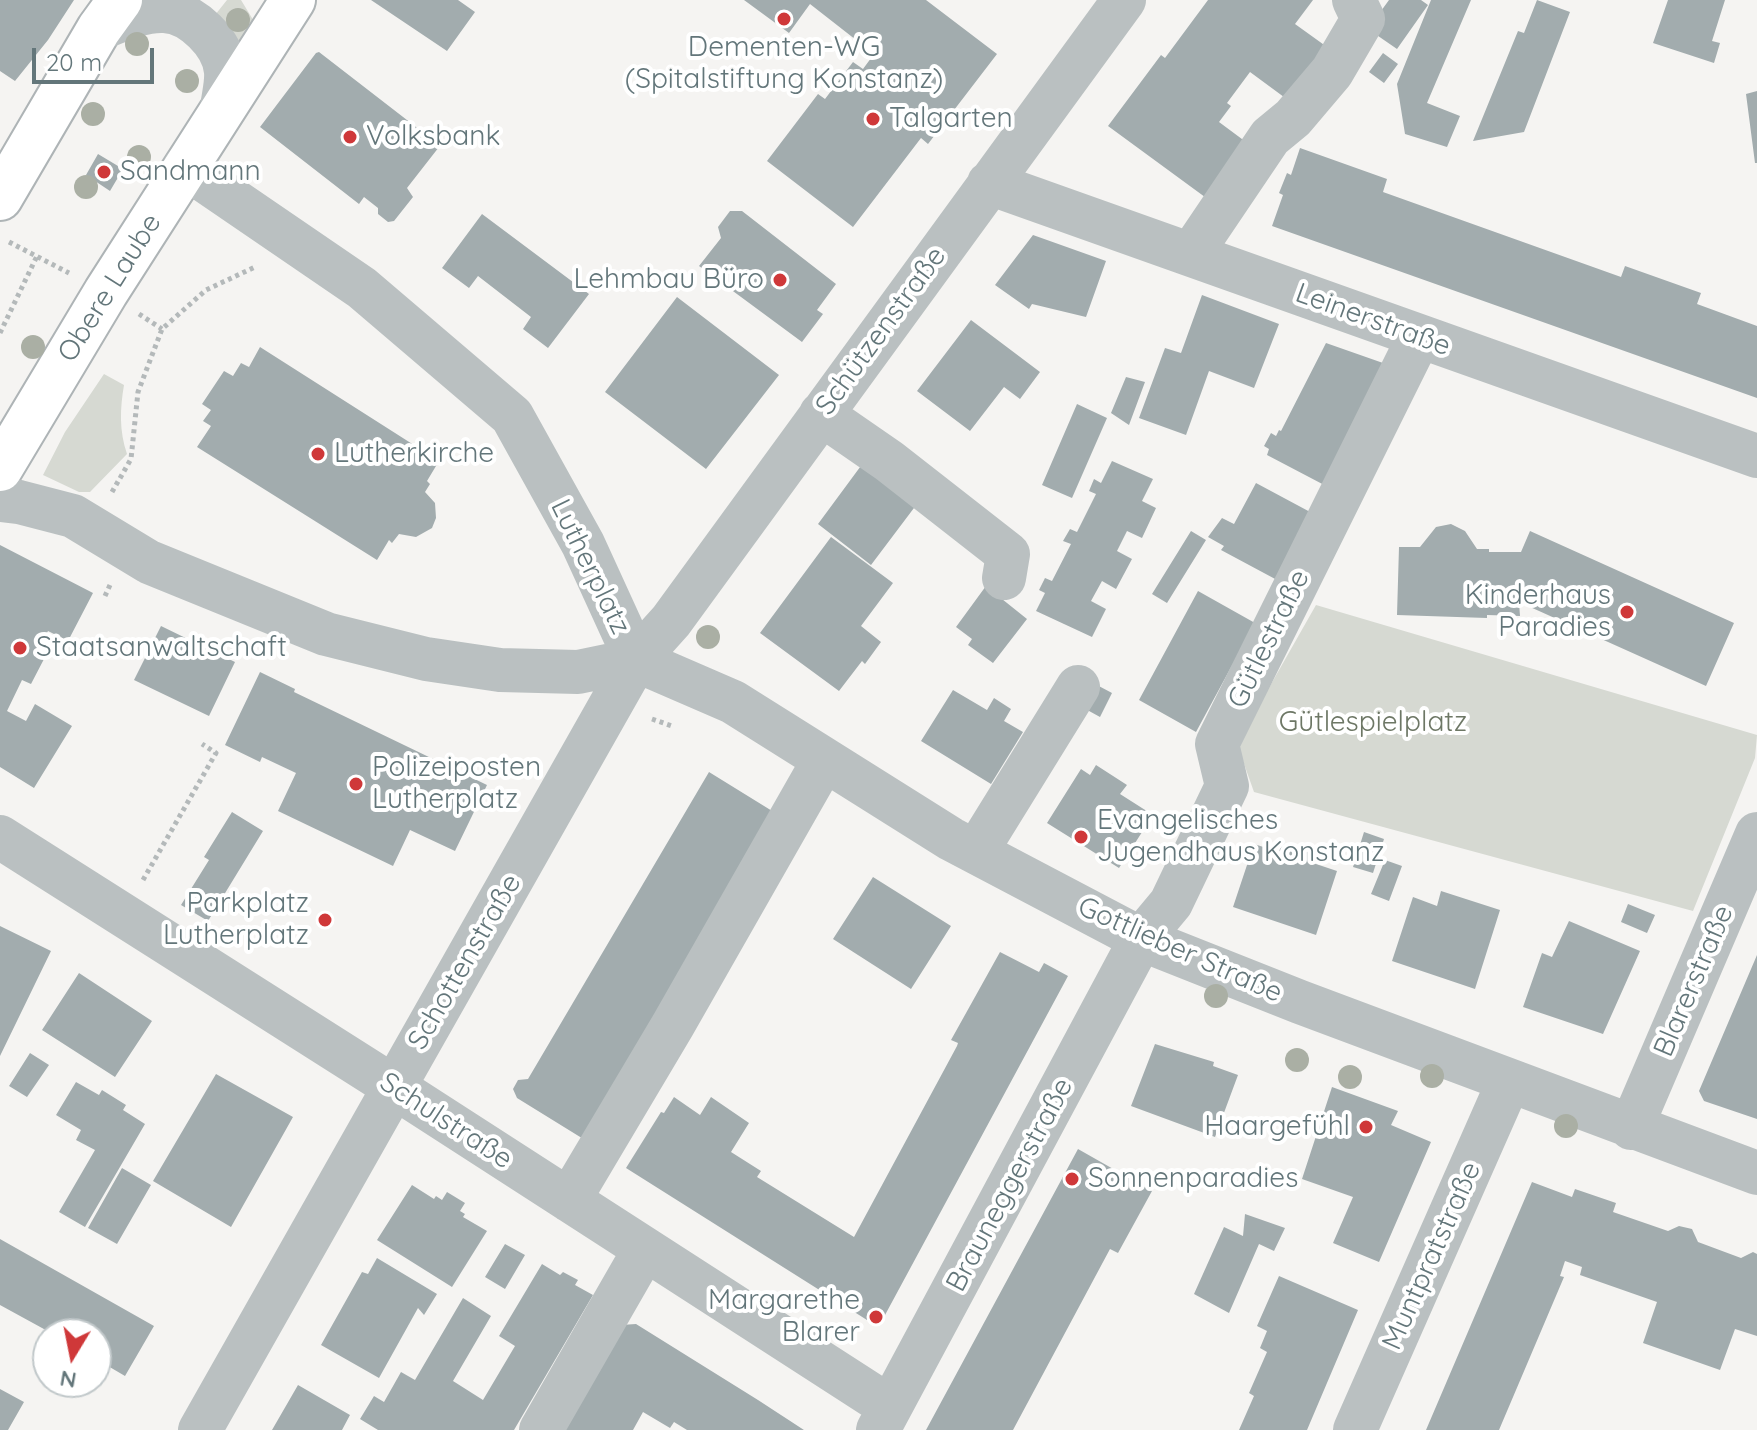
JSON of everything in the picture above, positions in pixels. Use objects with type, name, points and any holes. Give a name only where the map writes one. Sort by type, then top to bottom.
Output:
[{"type":"main road","name":"Obere Laube","points":[[0,469],[106,292],[293,0]]},
{"type":"main road","name":"Obere Laube","points":[[0,198],[113,8]]},
{"type":"street","points":[[1191,254],[1270,137],[1293,118],[1332,72],[1363,19],[1354,0]]},
{"type":"street","name":"Schützenstraße","points":[[636,660],[671,621],[989,183],[1106,6]]},
{"type":"street","name":"Obere Laube","points":[[113,8],[139,14],[166,11],[190,18],[215,44],[226,70],[222,109]]},
{"type":"street","name":"Lutherplatz","points":[[0,500],[73,516],[149,562],[311,628],[426,659],[500,670],[578,672],[636,660],[583,544],[512,416],[362,288],[185,167]]},
{"type":"street","name":"Leinerstraße","points":[[989,183],[1757,456]]},
{"type":"street","name":"Gütlestraße","points":[[1141,939],[1171,903],[1227,786],[1217,744],[1419,337]]},
{"type":"street","points":[[821,414],[889,461],[1008,554],[1004,578]]},
{"type":"street","name":"Gottlieber Straße","points":[[636,660],[733,702],[976,852],[1141,939],[1631,1128],[1757,1173]]},
{"type":"street","name":"Schottenstraße","points":[[200,1430],[636,660]]},
{"type":"street","points":[[976,852],[1078,687]]},
{"type":"street","points":[[569,1200],[824,760]]},
{"type":"street","name":"Blarerstraße","points":[[1631,1128],[1757,834]]},
{"type":"street","name":"Schulstraße","points":[[0,837],[645,1249],[884,1419]]},
{"type":"street","name":"Brauneggerstraße","points":[[884,1419],[1141,939]]},
{"type":"street","name":"Muntpratstraße","points":[[1355,1430],[1509,1081]]},
{"type":"street","points":[[541,1430],[645,1249]]},
{"type":"path","points":[[9,242],[72,274]]},
{"type":"path","points":[[91,527],[131,459],[138,392],[162,329],[206,290],[301,244]]},
{"type":"path","points":[[0,333],[37,256]]},
{"type":"path","points":[[130,308],[162,329]]},
{"type":"path","points":[[123,914],[216,753],[202,744]]},
{"type":"green space","points":[[227,0],[241,0],[255,23],[238,47],[215,15]]},
{"type":"green space","points":[[104,374],[124,385],[121,420],[127,454],[90,492],[79,492],[43,475],[65,432]]},
{"type":"green space","name":"Gütlespielplatz","points":[[1316,605],[1757,735],[1755,758],[1693,911],[1254,792],[1237,744]]},
{"type":"building","points":[[0,0],[74,0],[48,40],[15,81],[0,71]]},
{"type":"building","points":[[371,0],[458,0],[475,12],[447,51]]},
{"type":"building","name":"Talgarten","points":[[744,0],[926,0],[997,54],[928,144],[921,138],[853,227],[767,161],[818,94],[825,99],[853,62],[863,69],[874,54],[810,4],[789,33]]},
{"type":"building","points":[[1208,0],[1313,0],[1295,24],[1327,47],[1288,100],[1250,72],[1227,103],[1231,106],[1219,122],[1250,145],[1209,200],[1108,126],[1161,55],[1165,58]]},
{"type":"building","points":[[1389,0],[1421,0],[1428,5],[1397,49],[1368,29]]},
{"type":"building","points":[[1431,0],[1471,0],[1427,103],[1460,116],[1447,147],[1405,134],[1397,84]]},
{"type":"building","points":[[1537,0],[1570,12],[1524,132],[1473,141],[1518,31],[1524,33]]},
{"type":"building","points":[[1668,0],[1725,0],[1712,41],[1720,43],[1714,63],[1653,43]]},
{"type":"building","name":"Volksbank","points":[[319,52],[438,144],[439,147],[407,188],[413,197],[394,221],[388,222],[378,214],[378,208],[364,197],[359,204],[260,127]]},
{"type":"building","points":[[1383,53],[1398,64],[1384,83],[1369,72]]},
{"type":"building","points":[[1757,91],[1757,163],[1755,163],[1746,94]]},
{"type":"building","points":[[1300,148],[1387,179],[1383,192],[1621,277],[1625,266],[1701,293],[1697,304],[1757,326],[1757,398],[1272,226],[1283,195],[1279,193],[1287,173],[1291,175]]},
{"type":"building","name":"Sandmann","points":[[98,154],[123,169],[110,191],[86,175]]},
{"type":"building","points":[[730,211],[742,211],[836,284],[817,310],[823,314],[802,342],[699,266],[721,238],[718,227]]},
{"type":"building","points":[[482,214],[589,294],[548,348],[523,329],[531,317],[478,276],[469,288],[442,268]]},
{"type":"building","points":[[1033,235],[1106,261],[1086,317],[1032,304],[1029,309],[995,285]]},
{"type":"building","points":[[1202,295],[1279,324],[1254,388],[1209,371],[1186,435],[1139,418],[1165,348],[1181,353]]},
{"type":"building","points":[[677,297],[779,375],[706,469],[605,392]]},
{"type":"building","points":[[971,320],[1040,372],[1020,399],[1004,387],[970,431],[917,391]]},
{"type":"building","points":[[1326,343],[1383,363],[1328,487],[1267,455],[1269,449],[1264,446],[1271,433],[1276,436],[1281,431]]},
{"type":"building","name":"Lutherkirche","points":[[260,347],[439,461],[427,481],[430,484],[425,492],[435,503],[436,518],[432,528],[416,537],[399,534],[392,543],[389,540],[377,560],[197,447],[211,426],[203,421],[211,410],[202,404],[224,371],[233,376],[241,363],[249,367]]},
{"type":"building","points":[[1126,377],[1145,382],[1129,425],[1111,413]]},
{"type":"building","points":[[1077,404],[1107,418],[1072,498],[1042,485]]},
{"type":"building","points":[[866,459],[920,500],[871,565],[818,524]]},
{"type":"building","points":[[1112,461],[1153,479],[1142,501],[1156,508],[1142,538],[1127,531],[1117,551],[1132,559],[1116,589],[1102,581],[1091,601],[1106,609],[1092,637],[1036,611],[1045,593],[1039,590],[1045,578],[1052,581],[1071,544],[1063,541],[1070,529],[1077,532],[1096,494],[1089,491],[1094,479],[1101,483]]},
{"type":"building","points":[[1256,483],[1312,513],[1277,580],[1221,550],[1224,546],[1208,537],[1222,518],[1234,524]]},
{"type":"building","name":"Kinderhaus Paradies","points":[[1451,524],[1465,531],[1477,549],[1489,549],[1489,552],[1521,552],[1530,531],[1734,623],[1706,686],[1519,602],[1520,616],[1397,615],[1399,547],[1420,547],[1436,527]]},
{"type":"building","points":[[1191,531],[1206,540],[1167,603],[1152,594]]},
{"type":"building","points":[[831,537],[893,583],[861,626],[881,642],[839,691],[760,633]]},
{"type":"building","name":"Staatsanwaltschaft","points":[[0,545],[93,593],[68,641],[48,631],[36,655],[44,659],[31,684],[22,680],[7,711],[26,721],[35,704],[72,726],[34,788],[0,767]]},
{"type":"building","points":[[994,575],[1002,599],[1027,619],[993,663],[968,645],[972,639],[956,627]]},
{"type":"building","points":[[1198,591],[1255,623],[1196,732],[1139,700]]},
{"type":"building","points":[[161,626],[235,662],[209,716],[134,680]]},
{"type":"building","points":[[260,672],[295,689],[294,692],[487,785],[455,851],[410,830],[393,866],[278,811],[296,773],[262,757],[260,762],[225,745]]},
{"type":"building","points":[[1095,684],[1112,693],[1100,717],[1080,706]]},
{"type":"building","points":[[953,690],[987,710],[994,698],[1011,709],[1004,721],[1023,732],[991,784],[921,741]]},
{"type":"building","points":[[1096,765],[1127,785],[1120,794],[1153,815],[1119,868],[1047,823],[1081,769],[1090,775]]},
{"type":"building","points":[[709,772],[777,814],[585,1140],[517,1098],[513,1089],[518,1080],[528,1079]]},
{"type":"building","points":[[232,812],[263,831],[208,921],[181,905],[209,860],[204,857]]},
{"type":"building","points":[[1364,832],[1384,839],[1373,873],[1353,867]]},
{"type":"building","points":[[1282,843],[1316,854],[1313,863],[1337,871],[1316,935],[1233,907],[1254,844],[1279,852]]},
{"type":"building","points":[[1385,860],[1402,866],[1389,901],[1371,894]]},
{"type":"building","points":[[873,877],[951,926],[911,989],[833,939]]},
{"type":"building","points":[[1441,891],[1500,910],[1475,989],[1392,961],[1413,897],[1437,906]]},
{"type":"building","points":[[1628,904],[1655,915],[1647,933],[1621,922]]},
{"type":"building","points":[[1569,921],[1640,951],[1603,1034],[1523,1007],[1542,953],[1552,957]]},
{"type":"building","points":[[0,926],[51,951],[0,1056]]},
{"type":"building","points":[[1000,952],[1039,972],[1044,963],[1068,976],[885,1315],[867,1320],[626,1168],[674,1097],[700,1115],[711,1097],[749,1123],[731,1152],[761,1171],[757,1177],[854,1237],[957,1046],[958,1043],[951,1040]]},
{"type":"building","points":[[1757,955],[1757,1119],[1704,1101],[1699,1091]]},
{"type":"building","points":[[79,973],[152,1021],[115,1077],[42,1030]]},
{"type":"building","points":[[1155,1044],[1214,1062],[1213,1066],[1238,1075],[1215,1137],[1131,1106]]},
{"type":"building","points":[[30,1053],[49,1065],[27,1097],[9,1086]]},
{"type":"building","points":[[216,1074],[293,1117],[231,1227],[153,1181]]},
{"type":"building","points":[[76,1082],[99,1095],[102,1090],[126,1105],[123,1110],[145,1124],[85,1227],[59,1212],[95,1150],[76,1140],[81,1130],[56,1115]]},
{"type":"building","points":[[1332,1087],[1398,1111],[1391,1125],[1431,1142],[1379,1262],[1333,1243],[1353,1197],[1302,1179]]},
{"type":"building","points":[[1078,1149],[1152,1191],[1118,1253],[1110,1249],[1013,1430],[926,1430]]},
{"type":"building","points":[[122,1168],[151,1185],[117,1244],[88,1228]]},
{"type":"building","points":[[1532,1182],[1572,1197],[1575,1189],[1616,1203],[1613,1212],[1668,1231],[1679,1226],[1692,1229],[1698,1242],[1741,1258],[1753,1252],[1757,1254],[1757,1336],[1735,1329],[1720,1370],[1643,1343],[1657,1302],[1580,1275],[1582,1267],[1565,1261],[1560,1276],[1564,1277],[1499,1430],[1426,1430]]},
{"type":"building","points":[[412,1185],[434,1199],[436,1196],[442,1200],[447,1192],[465,1203],[460,1211],[465,1214],[463,1217],[487,1231],[452,1287],[377,1240]]},
{"type":"building","points":[[1245,1214],[1285,1228],[1274,1251],[1259,1244],[1229,1313],[1194,1294],[1224,1227],[1243,1236]]},
{"type":"building","points":[[0,1239],[154,1326],[125,1376],[112,1368],[112,1318],[32,1318],[32,1323],[0,1305]]},
{"type":"building","points":[[505,1244],[525,1255],[505,1289],[485,1277]]},
{"type":"building","points":[[377,1258],[437,1294],[424,1315],[418,1308],[379,1378],[321,1345],[362,1272],[368,1274]]},
{"type":"building","points":[[542,1264],[560,1275],[563,1272],[578,1280],[575,1285],[593,1295],[514,1430],[378,1430],[360,1419],[374,1396],[384,1402],[401,1372],[415,1380],[463,1298],[491,1316],[453,1381],[483,1400],[515,1346],[499,1336]]},
{"type":"building","points":[[1279,1276],[1358,1310],[1307,1430],[1239,1430],[1254,1396],[1249,1393],[1267,1352],[1260,1348],[1267,1331],[1257,1326]]},
{"type":"building","points":[[636,1324],[804,1430],[687,1430],[674,1422],[670,1428],[643,1412],[633,1430],[560,1430],[621,1325]]},
{"type":"building","points":[[298,1385],[350,1415],[342,1430],[272,1430]]},
{"type":"building","points":[[0,1389],[24,1402],[8,1430],[0,1430]]},
{"type":"place","name":"Dementen-WG (Spitalstiftung Konstanz)","points":[[784,19]]},
{"type":"place","name":"Talgarten","points":[[873,119]]},
{"type":"place","name":"Volksbank","points":[[350,137]]},
{"type":"place","name":"Sandmann","points":[[104,172]]},
{"type":"place","name":"Lehmbau Büro","points":[[780,280]]},
{"type":"place","name":"Lutherkirche","points":[[318,454]]},
{"type":"place","name":"Kinderhaus Paradies","points":[[1627,612]]},
{"type":"place","name":"Staatsanwaltschaft","points":[[20,648]]},
{"type":"place","name":"Polizeiposten Lutherplatz","points":[[356,784]]},
{"type":"place","name":"Evangelisches Jugendhaus Konstanz","points":[[1081,837]]},
{"type":"place","name":"Parkplatz Lutherplatz","points":[[325,920]]},
{"type":"place","name":"Haargefühl","points":[[1366,1127]]},
{"type":"place","name":"Sonnenparadies","points":[[1072,1179]]},
{"type":"place","name":"Margarethe Blarer","points":[[876,1317]]}]
